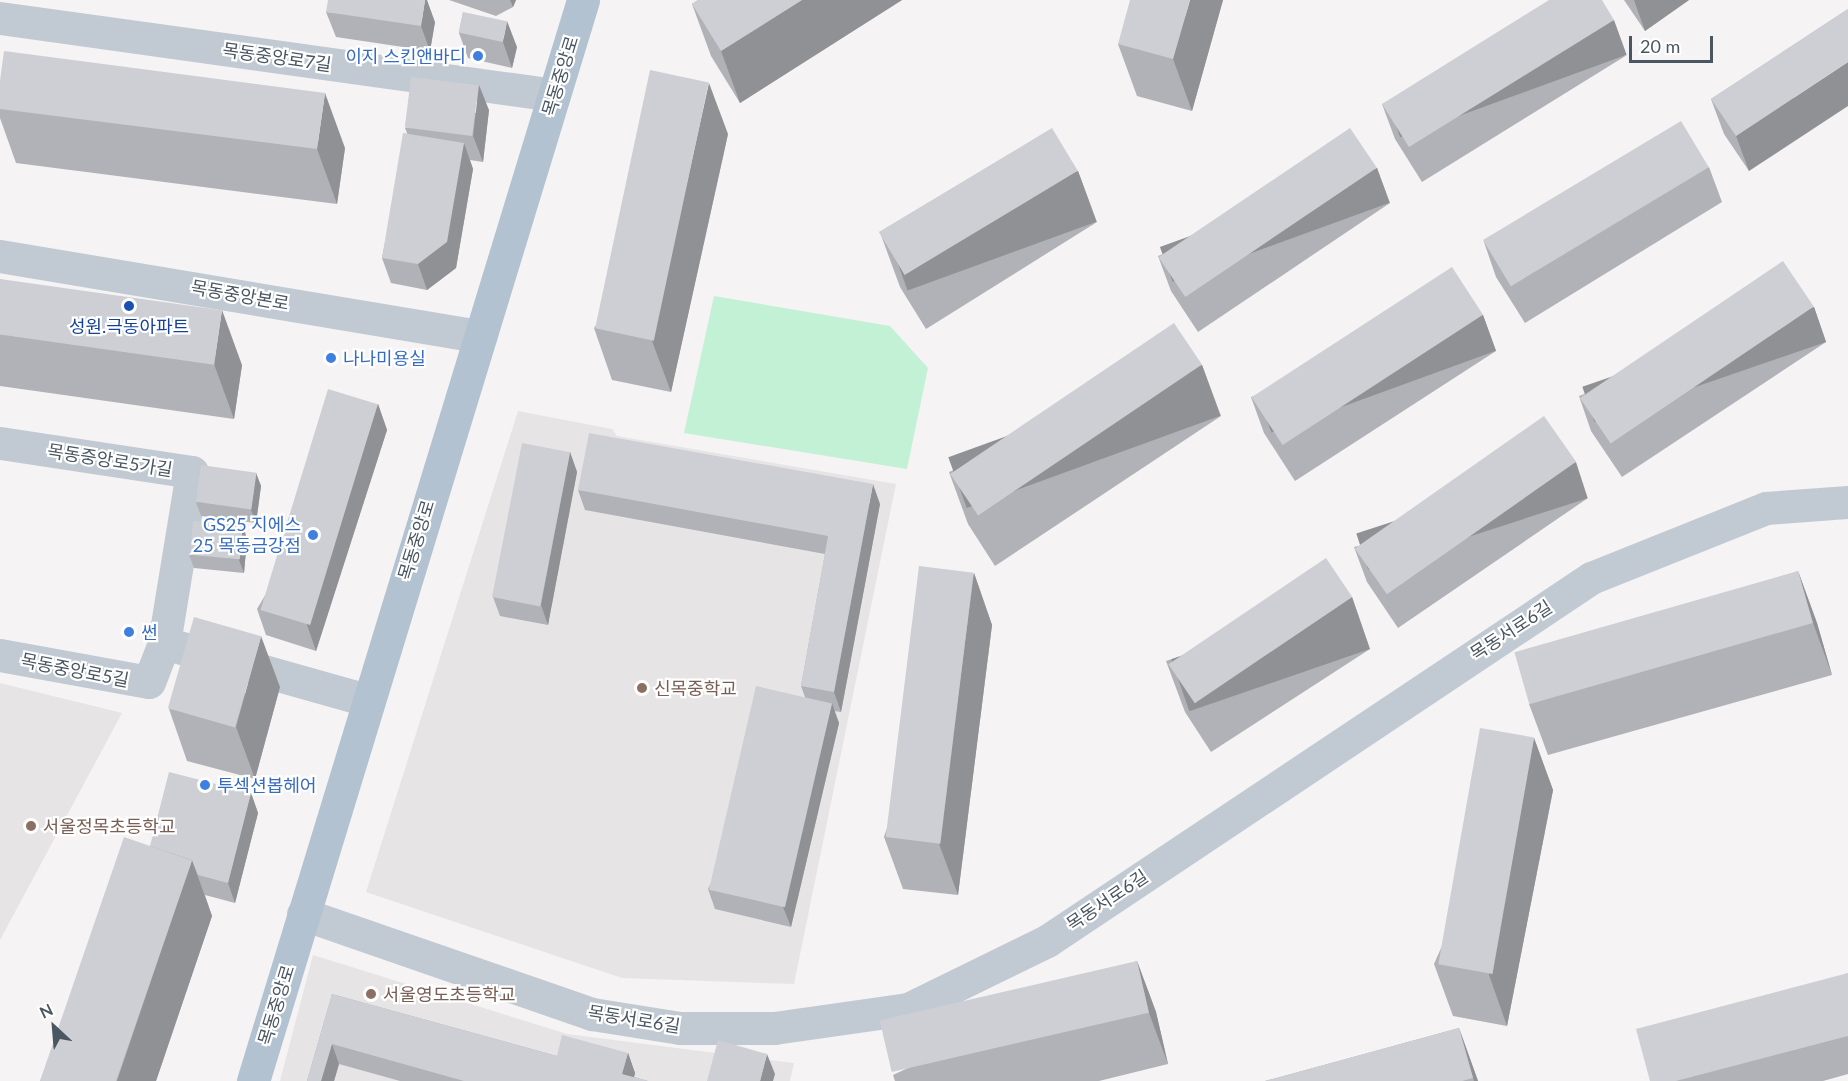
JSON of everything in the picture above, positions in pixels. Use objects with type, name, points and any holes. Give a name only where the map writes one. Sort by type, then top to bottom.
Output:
[{"type":"main road","name":"목동중앙로","points":[[253,1081],[367,700],[583,0]]},
{"type":"street","name":"목동중앙로7길","points":[[0,18],[555,95]]},
{"type":"street","name":"목동중앙본로","points":[[0,256],[480,336]]},
{"type":"street","name":"목동중앙로5가길","points":[[0,442],[192,472],[164,644]]},
{"type":"street","name":"목동서로6길","points":[[303,914],[592,1014],[680,1028],[774,1028],[908,1009],[1047,941],[1592,578],[1766,508],[1848,502]]},
{"type":"street","points":[[164,644],[367,700]]},
{"type":"street","name":"목동중앙로5길","points":[[0,655],[149,682],[164,644]]},
{"type":"shaded area","name":"신목중학교","points":[[518,411],[612,429],[617,436],[896,484],[794,984],[622,978],[366,892]]},
{"type":"shaded area","name":"서울정목초등학교","points":[[0,683],[122,713],[0,940]]},
{"type":"shaded area","name":"서울영도초등학교","points":[[313,955],[567,1034],[794,1063],[790,1081],[280,1081]]},
{"type":"green space","points":[[714,296],[890,326],[928,368],[907,469],[684,433]]},
{"type":"building","points":[[328,0],[425,0],[421,26],[326,12]]},
{"type":"building","points":[[698,0],[802,0],[721,51],[692,4]]},
{"type":"building","points":[[1130,0],[1190,0],[1173,59],[1118,44]]},
{"type":"building","points":[[1549,0],[1602,0],[1614,20],[1409,147],[1382,104]]},
{"type":"building","points":[[1848,9],[1848,62],[1736,136],[1711,99]]},
{"type":"building","points":[[463,12],[507,21],[503,42],[459,33]]},
{"type":"building","points":[[4,51],[325,93],[317,149],[0,109],[0,81]]},
{"type":"building","points":[[650,70],[709,82],[654,341],[595,328]]},
{"type":"building","points":[[411,77],[478,85],[472,136],[405,128]]},
{"type":"building","points":[[1681,121],[1709,167],[1511,286],[1483,240]]},
{"type":"building","points":[[1052,128],[1078,171],[905,275],[879,232]]},
{"type":"building","points":[[1350,128],[1377,168],[1185,297],[1158,257]]},
{"type":"building","points":[[403,133],[464,143],[447,242],[418,264],[382,258]]},
{"type":"building","points":[[1783,261],[1814,307],[1611,444],[1580,398]]},
{"type":"building","points":[[1452,267],[1483,315],[1283,445],[1252,397]]},
{"type":"building","points":[[0,279],[222,310],[214,365],[0,335]]},
{"type":"building","points":[[1174,323],[1202,364],[978,515],[950,474]]},
{"type":"building","points":[[328,389],[378,404],[310,625],[260,610]]},
{"type":"building","points":[[1544,416],[1576,462],[1387,594],[1355,548]]},
{"type":"building","points":[[589,433],[873,484],[834,692],[801,686],[828,536],[578,490]]},
{"type":"building","points":[[522,443],[570,452],[540,606],[492,597]]},
{"type":"building","points":[[201,465],[256,473],[251,509],[196,502]]},
{"type":"building","points":[[193,521],[243,525],[240,559],[190,555]]},
{"type":"building","points":[[1326,558],[1352,597],[1195,703],[1168,664]]},
{"type":"building","points":[[919,566],[974,573],[940,844],[886,837]]},
{"type":"building","points":[[1798,571],[1813,623],[1529,704],[1514,652]]},
{"type":"building","points":[[194,617],[261,636],[235,728],[168,708]]},
{"type":"building","points":[[756,686],[832,704],[785,907],[709,890]]},
{"type":"building","points":[[1480,728],[1534,738],[1492,974],[1438,964]]},
{"type":"building","points":[[169,772],[251,793],[228,883],[198,875],[192,860],[150,846]]},
{"type":"building","points":[[124,837],[192,860],[116,1081],[40,1081]]},
{"type":"building","points":[[1137,961],[1149,1013],[892,1072],[880,1020]]},
{"type":"building","points":[[1848,973],[1848,1036],[1676,1081],[1650,1081],[1636,1029]]},
{"type":"building","points":[[332,994],[557,1056],[562,1035],[628,1053],[622,1074],[648,1081],[464,1081],[332,1044],[321,1081],[307,1081]]},
{"type":"building","points":[[1459,1028],[1473,1078],[1462,1081],[1265,1081]]},
{"type":"building","points":[[718,1040],[767,1054],[760,1081],[707,1081]]},
{"type":"place","name":"이지 스킨앤바디","points":[[478,56]]},
{"type":"place","name":"성원.극동아파트","points":[[129,306]]},
{"type":"place","name":"나나미용실","points":[[331,358]]},
{"type":"place","name":"GS25 지에스 25 목동금강점","points":[[313,535]]},
{"type":"place","name":"썬","points":[[129,632]]},
{"type":"place","name":"신목중학교","points":[[642,688]]},
{"type":"place","name":"투섹션봅헤어","points":[[205,785]]},
{"type":"place","name":"서울정목초등학교","points":[[31,826]]},
{"type":"place","name":"서울영도초등학교","points":[[371,994]]}]
